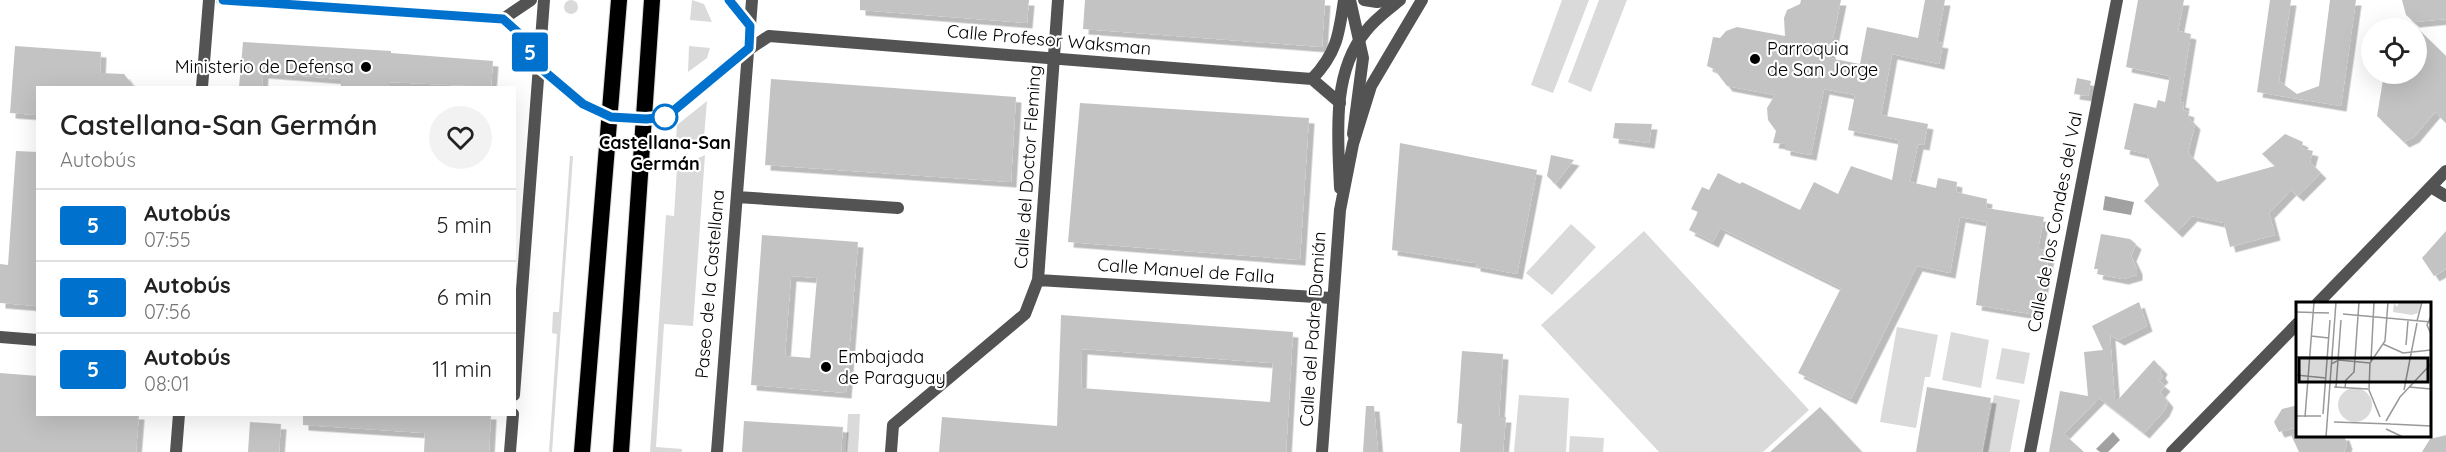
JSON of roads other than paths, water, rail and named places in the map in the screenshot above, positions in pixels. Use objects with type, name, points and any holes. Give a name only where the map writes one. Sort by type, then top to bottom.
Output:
[{"type":"highway","points":[[582,452],[619,0]]},
{"type":"highway","points":[[621,452],[646,119],[652,0]]},
{"type":"street","points":[[202,86],[209,0]]},
{"type":"street","points":[[222,0],[503,19],[522,36],[538,66],[583,104],[611,117],[646,119],[666,117],[749,48]]},
{"type":"street","points":[[503,19],[531,0]]},
{"type":"street","points":[[516,366],[544,0]]},
{"type":"street","points":[[729,0],[750,26]]},
{"type":"street","name":"Paseo de la Castellana","points":[[717,452],[752,0]]},
{"type":"street","name":"Calle del Doctor Fleming","points":[[891,452],[893,425],[1025,314],[1038,280],[1058,0]]},
{"type":"street","points":[[1340,103],[1312,79],[1324,67],[1335,48],[1344,0]]},
{"type":"street","name":"Calle del Padre Damián","points":[[1340,210],[1353,144],[1364,66],[1361,37],[1350,0]]},
{"type":"street","points":[[1364,0],[1377,2],[1392,0]]},
{"type":"street","name":"Calle del Padre Damián","points":[[1322,452],[1340,210],[1340,103],[1345,70],[1361,37],[1400,0]]},
{"type":"street","name":"Calle del Padre Damián","points":[[1353,144],[1371,86],[1422,0]]},
{"type":"street","name":"Calle de los Condes del Val","points":[[2030,452],[2117,0]]},
{"type":"street","name":"Calle Profesor Waksman","points":[[749,48],[769,36],[1312,79]]},
{"type":"street","points":[[2318,302],[2446,171]]},
{"type":"street","points":[[2431,187],[2446,196]]},
{"type":"street","points":[[737,197],[898,208]]},
{"type":"street","name":"Calle Manuel de Falla","points":[[1038,280],[1332,298]]},
{"type":"street","points":[[2172,452],[2296,325]]},
{"type":"street","points":[[0,337],[36,340]]},
{"type":"street","points":[[176,452],[179,416]]},
{"type":"street","points":[[510,452],[513,416]]},
{"type":"place","name":"Parroquia de San Jorge","points":[[1755,59]]},
{"type":"place","name":"Ministerio de Defensa","points":[[366,67]]},
{"type":"place","name":"Castellana-San Germán","points":[[665,117]]},
{"type":"place","name":"Embajada de Paraguay","points":[[826,367]]}]
